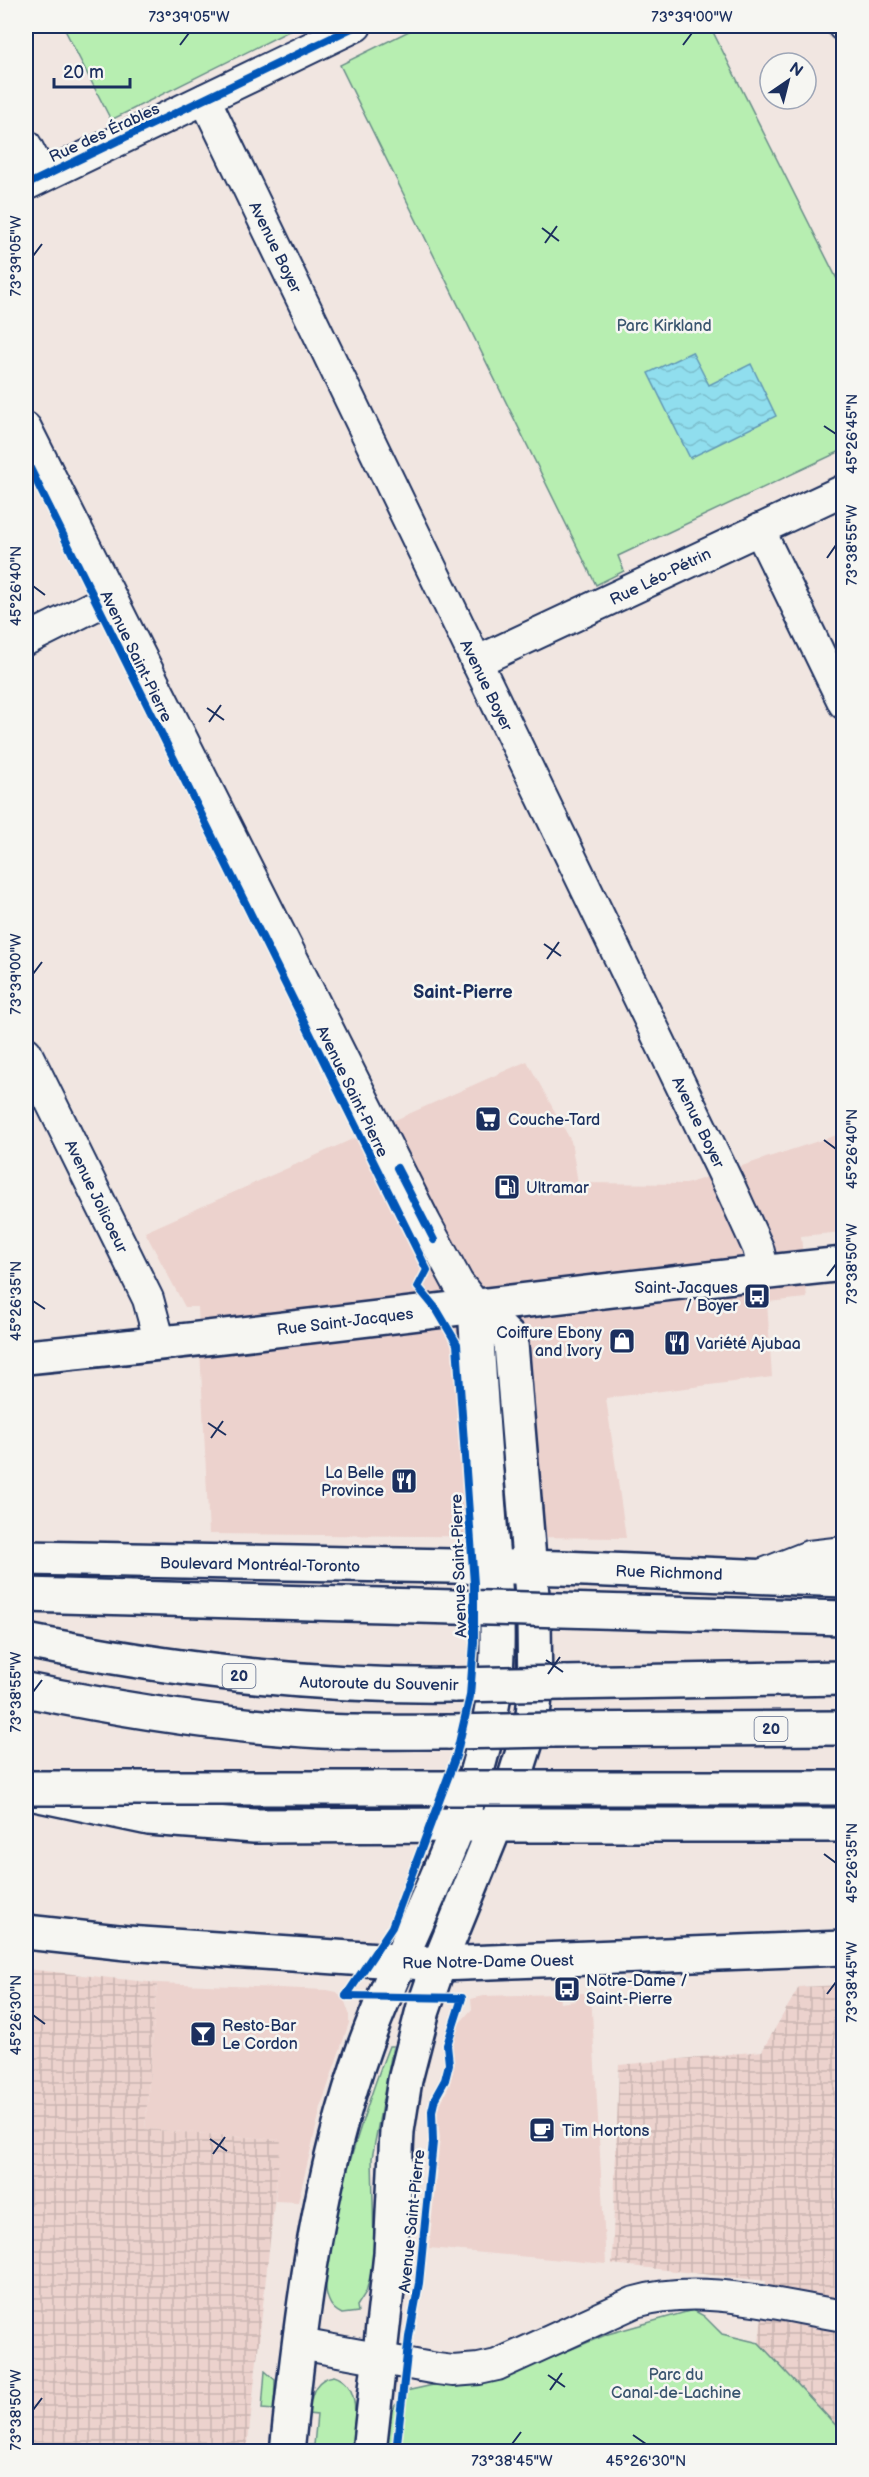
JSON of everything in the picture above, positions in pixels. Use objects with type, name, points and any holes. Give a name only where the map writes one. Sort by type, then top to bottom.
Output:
[{"type":"main road","name":"Rue Saint-Jacques","points":[[26,1357],[843,1264]]},
{"type":"main road","name":"Avenue Saint-Pierre","points":[[287,2451],[320,2204],[334,2142],[367,2042],[457,1825],[485,1741],[493,1702],[498,1640],[475,1305]]},
{"type":"main road","name":"Avenue Saint-Pierre","points":[[369,2451],[391,2254],[400,2110],[412,2049],[439,1964],[524,1751],[534,1706],[537,1658],[511,1344],[509,1338],[475,1305]]},
{"type":"main road","name":"Boulevard Montréal-Toronto","points":[[26,1557],[494,1568]]},
{"type":"main road","name":"Rue Richmond","points":[[494,1568],[843,1580]]},
{"type":"main road","points":[[26,1595],[843,1618]]},
{"type":"main road","name":"Autoroute du Souvenir","points":[[26,1641],[142,1663],[258,1678],[351,1684],[455,1685],[843,1678]]},
{"type":"main road","name":"20","points":[[26,1690],[143,1712],[245,1725],[320,1731],[843,1728]]},
{"type":"main road","points":[[26,1790],[841,1788]]},
{"type":"main road","points":[[26,1790],[110,1811],[207,1823],[286,1827],[843,1826]]},
{"type":"main road","name":"Rue Notre-Dame Ouest","points":[[26,1932],[127,1943],[439,1964],[843,1948]]},
{"type":"street","name":"Rue des Érables","points":[[34,180],[356,26]]},
{"type":"street","name":"Avenue Boyer","points":[[205,99],[740,1207],[758,1248],[764,1272]]},
{"type":"street","points":[[26,145],[34,180]]},
{"type":"street","name":"Avenue Saint-Pierre","points":[[26,428],[425,1222],[458,1283],[475,1305]]},
{"type":"street","name":"Rue Léo-Pétrin","points":[[476,662],[843,490]]},
{"type":"street","points":[[759,529],[843,704]]},
{"type":"street","points":[[26,640],[110,598]]},
{"type":"street","name":"Avenue Jolicoeur","points":[[26,1052],[148,1299],[160,1343]]},
{"type":"street","points":[[758,1576],[809,1556],[843,1552]]},
{"type":"street","points":[[300,2344],[453,2371],[497,2365],[635,2302],[659,2296],[712,2296],[843,2316]]},
{"type":"shaded area","points":[[527,1061],[571,1141],[578,1183],[686,1184],[843,1133],[843,1232],[801,1236],[807,1298],[767,1302],[772,1377],[606,1398],[626,1538],[209,1534],[198,1307],[185,1307],[145,1232]]},
{"type":"shaded area","points":[[26,1969],[157,1983],[145,2129],[281,2140],[247,2451],[26,2451]]},
{"type":"shaded area","points":[[157,1983],[327,1990],[337,1992],[345,2002],[349,2013],[349,2023],[322,2103],[298,2202],[275,2201],[280,2140],[145,2129]]},
{"type":"shaded area","points":[[843,1985],[843,2434],[759,2343],[766,2281],[612,2264],[619,2065],[762,2051],[799,1987]]},
{"type":"shaded area","points":[[575,1993],[591,1993],[606,2264],[429,2248],[440,2138],[437,2111],[449,2086],[454,2066],[451,2049],[453,2039],[458,2025],[472,2009],[471,1999],[484,1996],[559,1994],[560,2003],[575,2001]]},
{"type":"green space","points":[[63,26],[299,26],[111,120]]},
{"type":"green space","name":"Parc Kirkland","points":[[419,26],[710,26],[843,291],[843,450],[618,556],[624,571],[596,585],[340,65]]},
{"type":"green space","points":[[389,2046],[393,2046],[372,2158],[374,2245],[371,2273],[366,2292],[357,2306],[358,2312],[342,2314],[334,2309],[329,2301],[326,2281],[328,2252],[346,2176]]},
{"type":"green space","name":"Parc du Canal-de-Lachine","points":[[693,2310],[704,2316],[722,2334],[759,2343],[844,2434],[843,2452],[385,2452],[391,2411],[406,2391],[447,2382],[497,2380],[608,2334]]},
{"type":"green space","points":[[265,2371],[275,2380],[274,2410],[262,2409]]},
{"type":"green space","points":[[334,2376],[350,2388],[353,2397],[355,2419],[353,2451],[308,2452],[308,2445],[314,2445],[317,2415],[308,2414],[312,2394],[318,2384]]},
{"type":"water","points":[[692,352],[709,385],[751,364],[776,416],[690,458],[648,373]]},
{"type":"cycle path","points":[[26,185],[356,26]]},
{"type":"cycle path","points":[[26,460],[427,1270],[418,1287],[437,1310],[457,1344],[474,1584],[474,1643],[470,1696],[456,1756],[392,1927],[346,1996]]},
{"type":"cycle path","points":[[397,1168],[434,1240]]},
{"type":"cycle path","points":[[346,1996],[462,1998],[447,2045],[449,2064],[445,2080],[435,2098],[432,2111],[433,2142],[419,2283],[409,2337],[396,2452]]},
{"type":"place","name":"Couche-Tard","points":[[488,1119]]},
{"type":"place","name":"Ultramar","points":[[507,1187]]},
{"type":"place","name":"Saint-Jacques / Boyer","points":[[757,1296]]},
{"type":"place","name":"Coiffure Ebony and Ivory","points":[[622,1341]]},
{"type":"place","name":"Variété Ajubaa","points":[[677,1343]]},
{"type":"place","name":"La Belle Province","points":[[404,1481]]},
{"type":"place","name":"Notre-Dame / Saint-Pierre","points":[[567,1989]]},
{"type":"place","name":"Resto-Bar Le Cordon","points":[[203,2034]]},
{"type":"place","name":"Tim Hortons","points":[[542,2130]]},
{"type":"district","name":"Saint-Pierre","points":[[463,992]]}]
